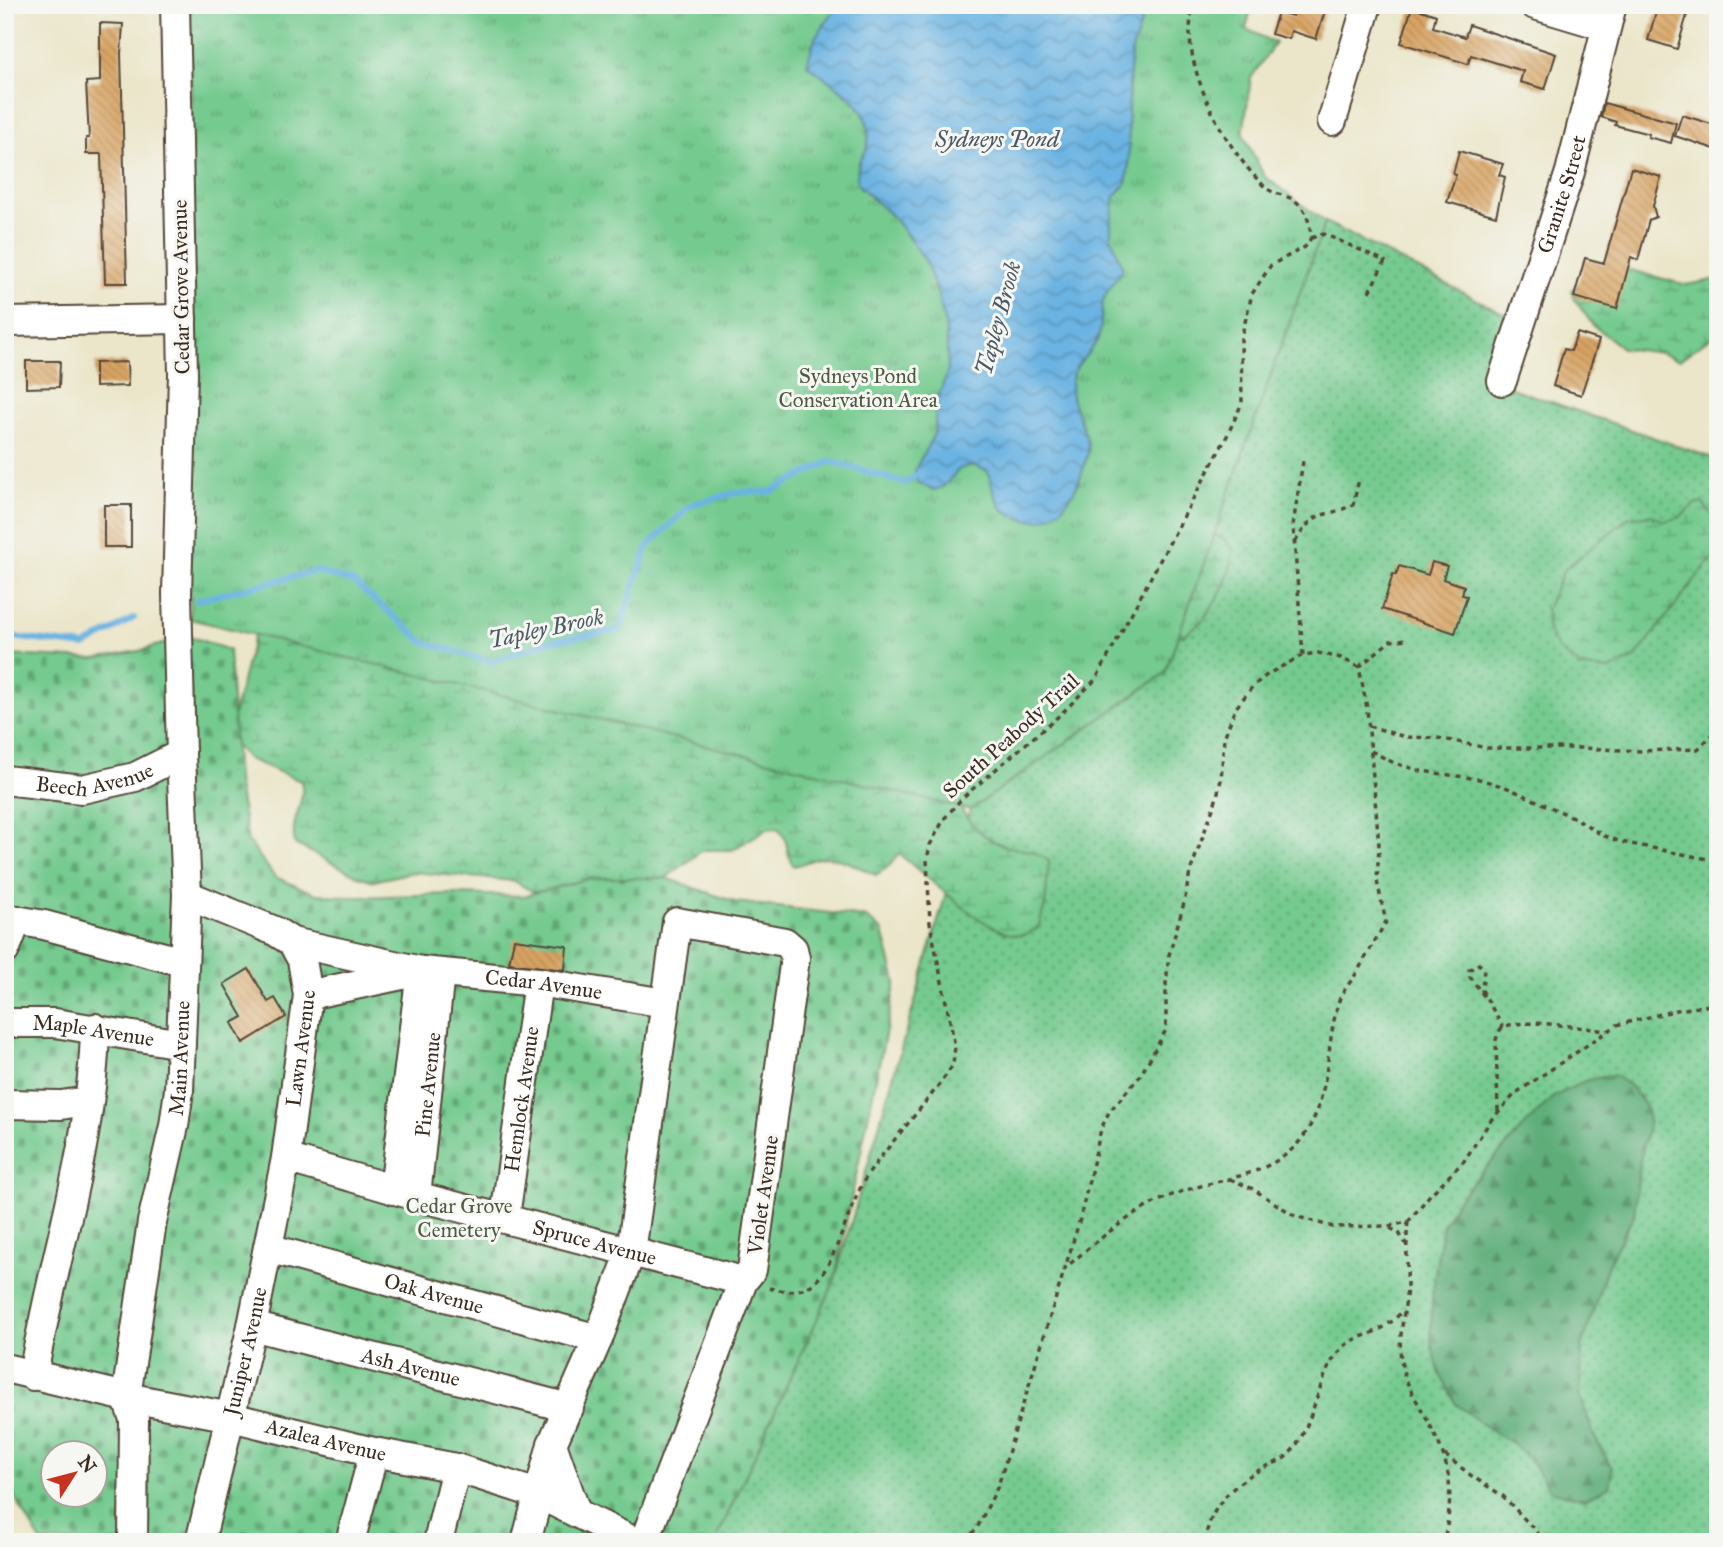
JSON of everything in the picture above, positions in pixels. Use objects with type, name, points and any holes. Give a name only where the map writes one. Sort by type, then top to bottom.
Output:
[{"type":"street","name":"Cedar Grove Avenue","points":[[175,5],[182,319],[178,568]]},
{"type":"street","points":[[1332,121],[1367,5]]},
{"type":"street","points":[[1535,5],[1608,16]]},
{"type":"street","name":"Granite Street","points":[[1502,381],[1570,172],[1608,16]]},
{"type":"street","points":[[5,322],[182,319]]},
{"type":"street","name":"Main Avenue","points":[[133,1542],[134,1419],[126,1397],[152,1222],[174,1126],[179,1090],[187,895],[181,754],[178,568]]},
{"type":"street","name":"Beech Avenue","points":[[5,780],[82,789],[135,777],[181,754]]},
{"type":"street","name":"Cedar Avenue","points":[[187,895],[275,931],[292,942],[430,972],[538,982],[665,1003]]},
{"type":"street","points":[[5,950],[11,919],[44,925],[183,962]]},
{"type":"street","name":"Violet Avenue","points":[[644,1542],[743,1281],[751,1273],[796,958],[793,949],[785,942],[677,922],[665,1003]]},
{"type":"street","name":"Lawn Avenue","points":[[286,1158],[307,995],[302,960],[292,942]]},
{"type":"street","name":"Cedar Avenue","points":[[307,995],[430,972]]},
{"type":"street","name":"Pine Avenue","points":[[405,1193],[430,972]]},
{"type":"street","name":"Hemlock Avenue","points":[[505,1217],[538,982]]},
{"type":"street","points":[[526,1542],[552,1444],[598,1339],[631,1252],[665,1003]]},
{"type":"street","name":"Maple Avenue","points":[[5,1023],[55,1023],[181,1044]]},
{"type":"street","points":[[33,1376],[42,1321],[83,1138],[95,1028]]},
{"type":"street","points":[[5,1104],[61,1105],[88,1101]]},
{"type":"street","name":"Spruce Avenue","points":[[286,1158],[405,1193],[743,1281]]},
{"type":"street","name":"Juniper Avenue","points":[[200,1542],[252,1326],[286,1158]]},
{"type":"street","name":"Oak Avenue","points":[[268,1248],[598,1339]]},
{"type":"street","name":"Ash Avenue","points":[[252,1326],[569,1408]]},
{"type":"street","name":"Azalea Avenue","points":[[5,1368],[126,1397],[231,1417],[374,1452],[456,1468],[538,1494],[635,1542]]},
{"type":"street","points":[[552,1444],[576,1512]]},
{"type":"street","points":[[350,1542],[374,1452]]},
{"type":"street","points":[[438,1542],[456,1468]]},
{"type":"path","points":[[1191,5],[1190,39],[1203,92],[1222,131],[1244,164],[1269,191],[1291,197],[1302,207],[1308,216],[1311,238],[1324,234],[1385,261],[1368,294]]},
{"type":"path","name":"South Peabody Trail","points":[[743,1281],[775,1290],[793,1291],[812,1285],[825,1271],[853,1200],[868,1176],[953,1065],[955,1046],[930,923],[927,860],[930,845],[944,819],[962,798],[1060,714],[1096,679],[1240,408],[1243,395],[1241,338],[1252,294],[1263,273],[1271,265],[1305,247],[1311,238]]},
{"type":"path","points":[[1303,461],[1293,525],[1303,655]]},
{"type":"path","points":[[1294,543],[1312,519],[1353,505],[1359,479]]},
{"type":"path","points":[[1359,667],[1390,642],[1407,639]]},
{"type":"path","points":[[965,1542],[977,1528],[998,1486],[1080,1219],[1101,1129],[1109,1112],[1140,1076],[1166,1030],[1169,955],[1190,872],[1216,800],[1221,780],[1224,738],[1231,720],[1240,701],[1253,685],[1303,655],[1318,653],[1341,658],[1359,667]]},
{"type":"path","points":[[1065,1268],[1115,1227],[1152,1205],[1202,1184],[1228,1179],[1276,1163],[1304,1136],[1313,1120],[1323,1090],[1338,1002],[1386,922],[1377,881],[1380,845],[1369,726],[1359,667]]},
{"type":"path","points":[[1369,726],[1405,737],[1438,738],[1487,748],[1641,751],[1698,749],[1718,729]]},
{"type":"path","points":[[1371,751],[1394,763],[1421,771],[1479,779],[1508,788],[1621,842],[1718,860]]},
{"type":"path","points":[[1485,996],[1482,985],[1484,969],[1479,964],[1475,965],[1469,970],[1470,977],[1485,996],[1503,1028]]},
{"type":"path","points":[[1444,1542],[1451,1488],[1448,1464],[1404,1374],[1400,1343],[1405,1308],[1408,1222],[1429,1196],[1464,1161],[1498,1111],[1516,1093],[1609,1031],[1636,1019],[1718,1004]]},
{"type":"path","points":[[1498,1111],[1496,1040],[1503,1028],[1525,1023],[1609,1031]]},
{"type":"path","points":[[1228,1179],[1253,1188],[1295,1216],[1333,1227],[1390,1228],[1399,1233],[1406,1246]]},
{"type":"path","points":[[1381,1227],[1408,1222]]},
{"type":"path","points":[[1205,1542],[1212,1516],[1228,1492],[1243,1480],[1290,1454],[1338,1352],[1352,1340],[1387,1326],[1405,1308]]},
{"type":"path","points":[[1444,1454],[1503,1496],[1546,1542]]},
{"type":"green space","name":"Sydneys Pond Conservation Area","points":[[190,5],[1252,5],[1246,29],[1275,43],[1251,78],[1243,134],[1264,176],[1325,222],[1165,673],[970,810],[190,619],[193,266]]},
{"type":"green space","name":"Sydneys Pond Conservation Area","points":[[360,5],[649,5],[1201,527],[1224,539],[1233,549],[1230,571],[1218,598],[1201,622],[1184,635],[1102,652],[947,782],[963,813],[978,830],[998,843],[1032,852],[1049,861],[1045,905],[1038,928],[1023,935],[994,928],[959,904],[899,854],[889,866],[876,875],[848,862],[826,857],[793,866],[785,839],[778,828],[767,829],[732,850],[703,850],[647,892],[549,901],[514,881],[413,872],[374,881],[358,876],[295,844],[294,826],[302,796],[301,781],[248,759],[232,743],[231,724],[254,635],[249,626]]},
{"type":"green space","points":[[1325,222],[1507,315],[1488,380],[1718,460],[1718,1542],[715,1542],[834,1282],[970,810],[1165,673]]},
{"type":"green space","points":[[1630,270],[1686,285],[1718,279],[1718,332],[1679,360],[1661,353],[1622,348],[1593,325],[1575,300],[1572,290],[1586,279]]},
{"type":"green space","points":[[1702,503],[1718,521],[1718,554],[1707,564],[1635,658],[1610,670],[1582,668],[1560,651],[1548,632],[1546,609],[1564,570],[1628,518],[1652,515],[1663,521],[1679,518],[1695,504]]},
{"type":"green space","name":"Cedar Grove Cemetery","points":[[189,636],[229,650],[237,781],[248,841],[275,877],[316,894],[355,897],[453,894],[524,896],[591,878],[666,878],[735,902],[865,917],[883,931],[896,982],[834,1282],[715,1542],[41,1542],[5,1481],[5,655],[94,659],[139,651]]},
{"type":"green space","points":[[1614,1075],[1630,1086],[1646,1106],[1649,1123],[1639,1165],[1634,1215],[1608,1264],[1582,1346],[1580,1396],[1595,1438],[1612,1468],[1609,1487],[1584,1499],[1550,1490],[1531,1461],[1512,1443],[1456,1404],[1440,1374],[1431,1343],[1432,1299],[1443,1224],[1458,1199],[1553,1097],[1587,1080]]},
{"type":"water","name":"Sydneys Pond","points":[[838,5],[1140,5],[1142,20],[1131,54],[1129,164],[1126,183],[1115,197],[1111,222],[1111,236],[1123,269],[1104,297],[1098,338],[1072,378],[1072,395],[1086,437],[1088,455],[1075,490],[1060,509],[1050,516],[1027,520],[1013,516],[1002,508],[988,471],[972,465],[959,469],[943,487],[934,490],[918,483],[915,470],[935,432],[936,404],[948,370],[946,330],[938,295],[925,260],[894,218],[857,184],[858,164],[867,147],[866,119],[851,98],[807,64],[815,38]]},
{"type":"building","points":[[1297,5],[1327,5],[1316,39],[1291,31],[1289,39],[1271,34],[1278,12],[1293,16]]},
{"type":"building","points":[[1658,5],[1690,5],[1677,49],[1648,40]]},
{"type":"building","points":[[1412,7],[1436,15],[1433,27],[1465,37],[1469,25],[1556,54],[1545,89],[1520,82],[1523,71],[1471,55],[1468,64],[1401,43]]},
{"type":"building","points":[[100,23],[123,24],[121,54],[127,283],[105,283],[101,154],[86,154],[86,138],[89,138],[86,82],[100,81]]},
{"type":"building","points":[[1604,103],[1676,123],[1671,143],[1615,125],[1616,122],[1601,117]]},
{"type":"building","points":[[1682,115],[1718,126],[1718,150],[1675,136]]},
{"type":"building","points":[[1459,151],[1503,164],[1499,175],[1505,177],[1496,216],[1447,202],[1456,175],[1453,174]]},
{"type":"building","points":[[1631,168],[1661,177],[1653,206],[1656,217],[1649,220],[1638,260],[1631,257],[1617,309],[1574,297],[1585,258],[1604,263]]},
{"type":"building","points":[[1577,333],[1599,340],[1581,395],[1553,386],[1564,349],[1571,351]]},
{"type":"building","points":[[26,361],[60,361],[59,387],[26,388]]},
{"type":"building","points":[[127,362],[128,386],[95,387],[95,363]]},
{"type":"building","points":[[104,505],[131,505],[131,547],[104,547]]},
{"type":"building","points":[[1432,562],[1447,566],[1443,579],[1464,586],[1462,595],[1467,596],[1455,633],[1382,609],[1393,574],[1396,575],[1399,566],[1428,575]]},
{"type":"building","points":[[514,939],[567,946],[565,970],[509,963]]},
{"type":"building","points":[[249,969],[268,1002],[275,998],[286,1017],[243,1043],[232,1023],[243,1017],[224,984]]},
{"type":"waterway","name":"Tapley Brook","points":[[197,600],[316,571],[353,582],[424,642],[491,662],[546,642],[619,630],[648,546],[691,505],[737,492],[770,492],[831,461],[905,483],[923,471]]},
{"type":"waterway","name":"Tapley Brook","points":[[5,636],[85,646],[134,618]]}]
